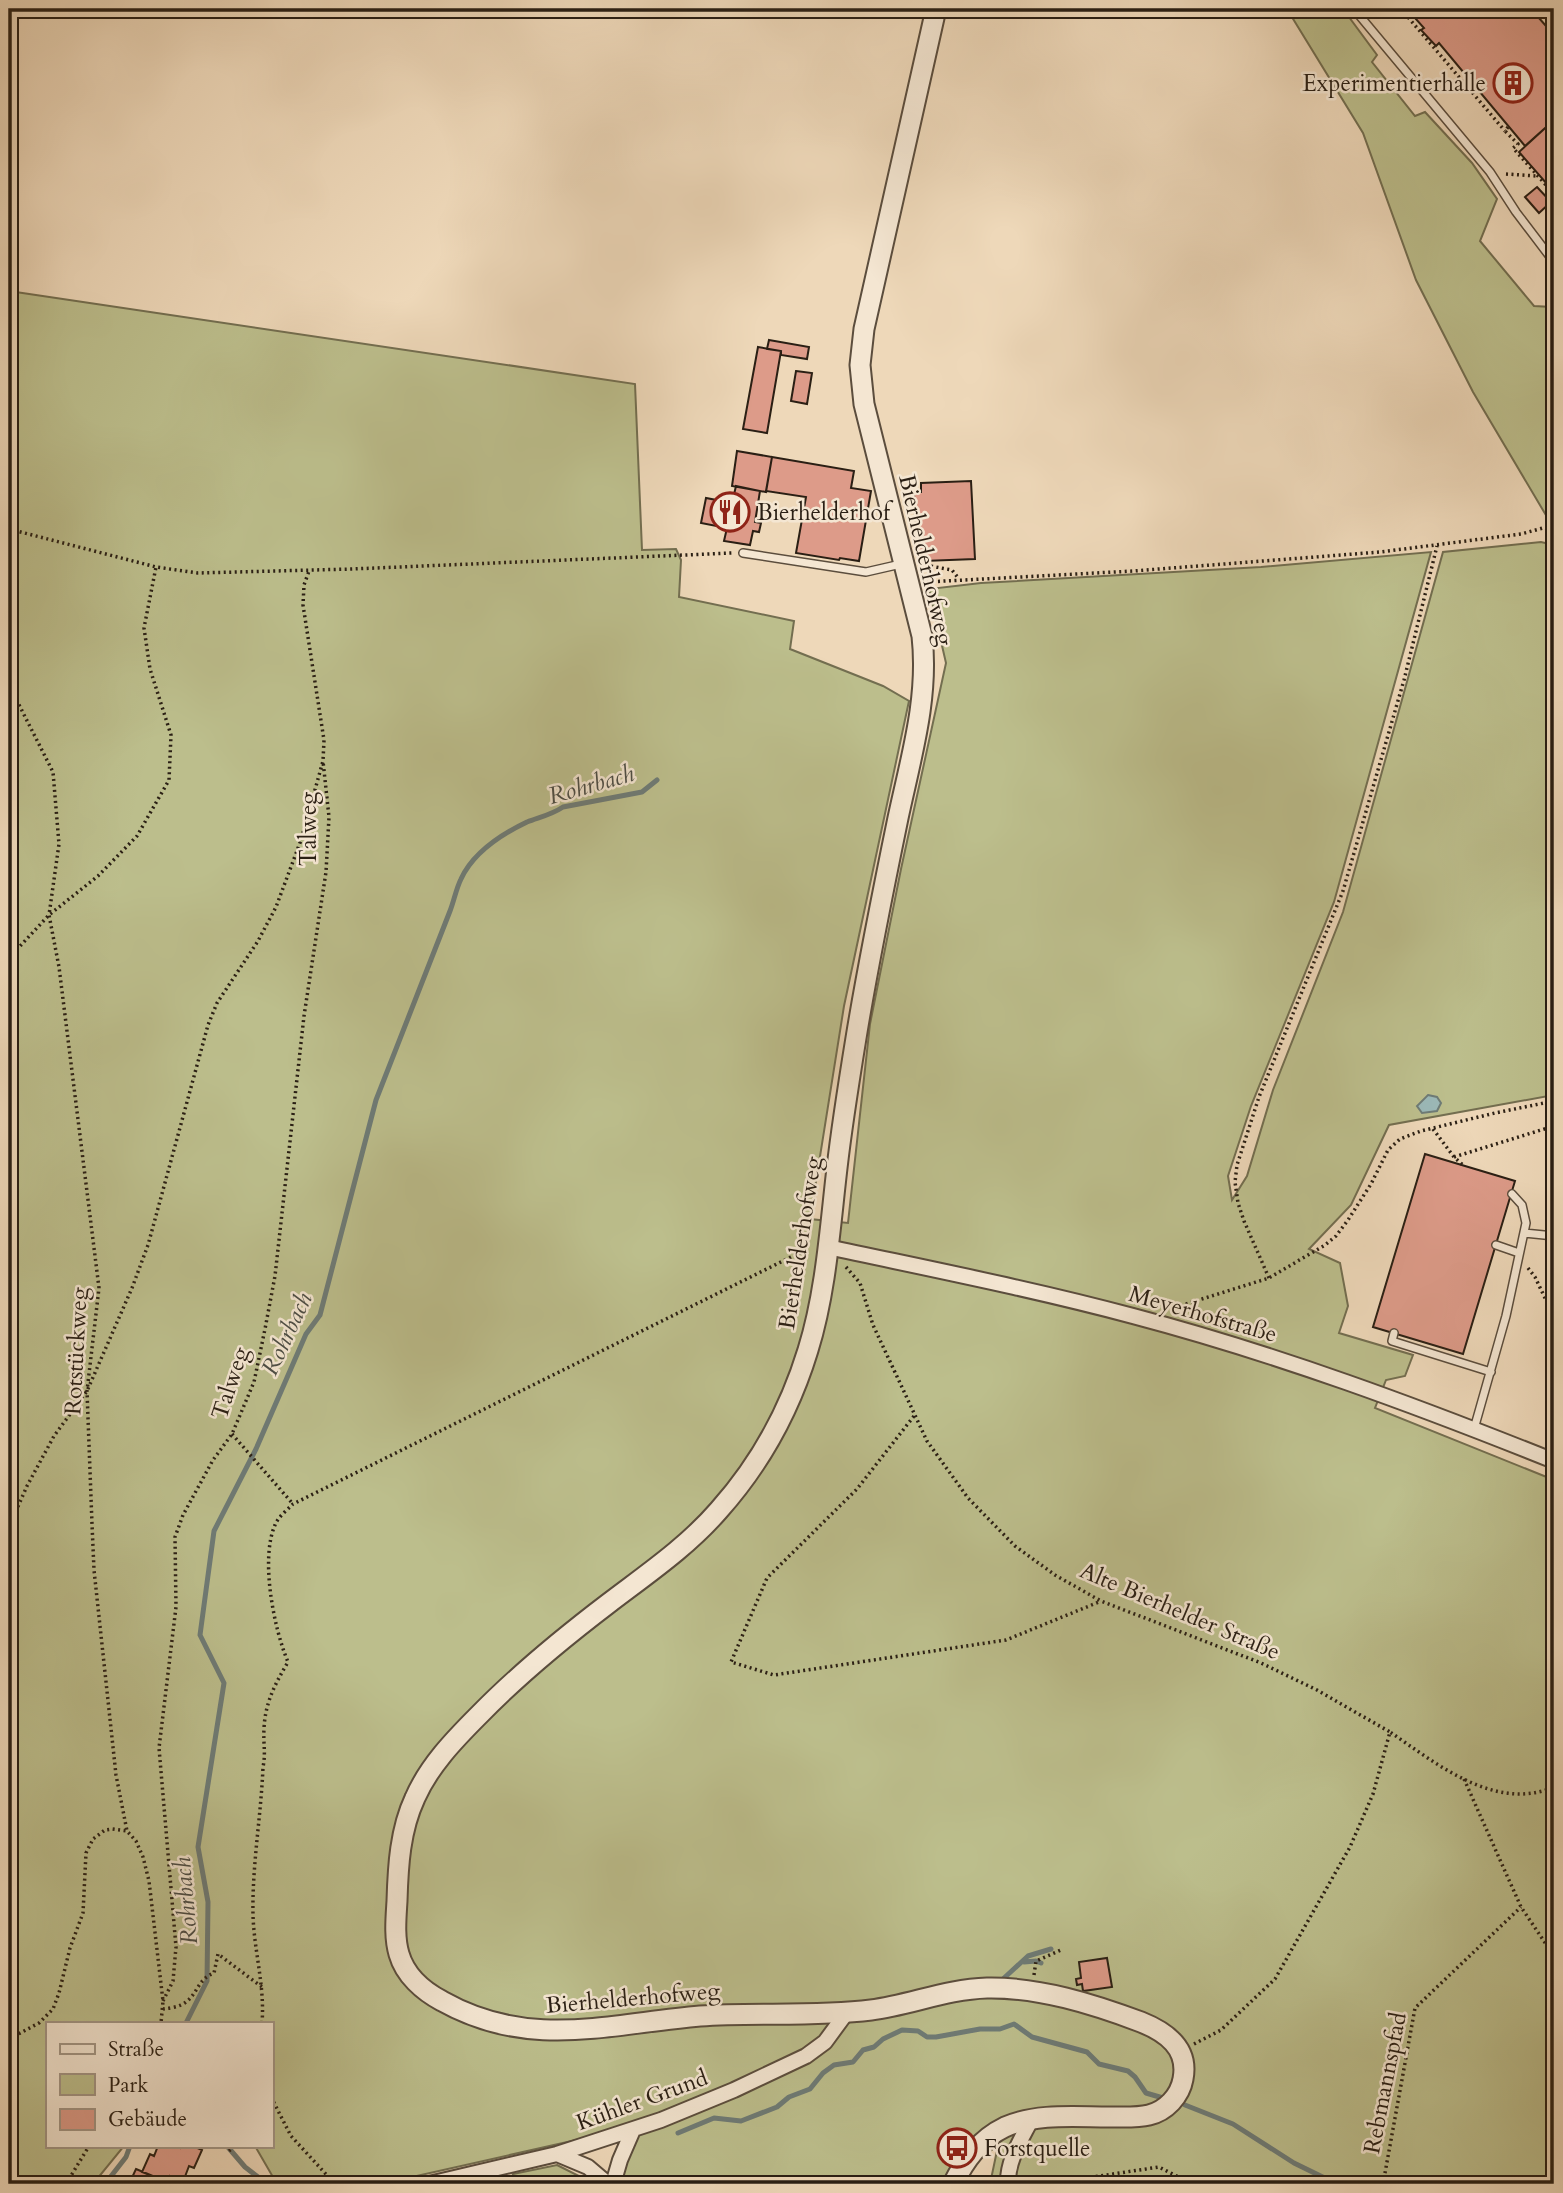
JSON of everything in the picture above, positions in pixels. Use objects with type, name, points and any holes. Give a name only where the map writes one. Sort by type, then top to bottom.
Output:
[{"type":"street","name":"Bierhelderhofweg","points":[[936,9],[860,356],[864,404],[913,558],[911,583],[925,657],[922,705],[863,998],[839,1144],[828,1247],[816,1320],[784,1412],[768,1443],[741,1484],[715,1515],[688,1543],[555,1646],[503,1691],[456,1739],[424,1781],[409,1811],[402,1842],[396,1933],[400,1957],[406,1969],[428,1993],[470,2014],[527,2030],[573,2031],[704,2016],[847,2012],[897,2006],[967,1989],[1001,1988],[1062,1998],[1141,2022],[1165,2033],[1178,2048]]},
{"type":"street","name":"Meyerhofstraße","points":[[828,1247],[1046,1294],[1154,1322],[1306,1369],[1474,1429],[1554,1461]]},
{"type":"street","name":"Kühler Grund","points":[[429,2184],[557,2154],[633,2130],[734,2090],[806,2056],[825,2042],[847,2012]]},
{"type":"street","points":[[953,2184],[967,2159],[983,2142],[1009,2126],[1057,2117],[1144,2117],[1156,2113],[1168,2105],[1181,2086],[1184,2063],[1178,2048]]},
{"type":"street","points":[[1009,2184],[1013,2157],[1031,2120]]},
{"type":"street","points":[[557,2154],[588,2167],[611,2184],[633,2130]]},
{"type":"lane","points":[[1354,9],[1490,172],[1554,262]]},
{"type":"lane","points":[[1546,9],[1554,18]]},
{"type":"lane","points":[[743,553],[866,572],[881,570],[913,558]]},
{"type":"lane","points":[[1474,1429],[1491,1372],[1524,1233],[1525,1213],[1522,1205],[1511,1194]]},
{"type":"lane","points":[[1524,1233],[1554,1236]]},
{"type":"lane","points":[[1496,1245],[1519,1253]]},
{"type":"lane","points":[[1394,1333],[1392,1341],[1491,1372]]},
{"type":"lane","points":[[1440,1357],[1443,1348]]},
{"type":"path","points":[[1401,9],[1507,129],[1518,144],[1513,149],[1554,194]]},
{"type":"path","points":[[1490,172],[1538,176]]},
{"type":"path","points":[[911,583],[1251,563],[1437,546],[1521,534],[1554,525]]},
{"type":"path","points":[[1546,528],[1554,536]]},
{"type":"path","points":[[9,529],[156,567],[198,573],[743,553]]},
{"type":"path","points":[[1269,1278],[1238,1203],[1235,1182],[1237,1165],[1259,1097],[1343,891],[1404,680],[1437,546]]},
{"type":"path","points":[[913,558],[952,570],[959,579]]},
{"type":"path","points":[[9,958],[49,915],[98,876],[137,836],[169,780],[171,735],[150,669],[144,628],[156,567]]},
{"type":"path","points":[[9,1527],[54,1436],[87,1391],[148,1245],[208,1025],[217,1003],[276,907],[301,840],[323,761],[324,740],[303,605],[304,585],[309,570]]},
{"type":"path","name":"Rotstückweg","points":[[9,685],[53,772],[59,844],[49,915],[59,967],[99,1288],[87,1391],[94,1570],[116,1775],[127,1831],[140,1849],[149,1881],[163,2001]]},
{"type":"path","name":"Talweg","points":[[163,2001],[173,1981],[176,1947],[159,1748],[176,1607],[176,1537],[183,1515],[213,1460],[232,1434],[254,1382],[275,1276],[304,1016],[327,872],[329,817],[323,761]]},
{"type":"path","points":[[1154,1322],[1171,1308],[1269,1278],[1315,1252],[1336,1236],[1361,1200],[1388,1150],[1404,1137],[1507,1110],[1554,1101]]},
{"type":"path","points":[[1454,1157],[1554,1126]]},
{"type":"path","points":[[1433,1129],[1464,1166]]},
{"type":"path","points":[[262,2022],[264,2002],[253,1905],[254,1867],[266,1753],[264,1730],[268,1697],[288,1662],[278,1638],[269,1574],[269,1544],[275,1523],[293,1504],[797,1254],[828,1247]]},
{"type":"path","name":"Alte Bierhelder Straße","points":[[828,1247],[860,1283],[873,1325],[914,1416],[944,1466],[968,1498],[1015,1546],[1055,1575],[1101,1601],[1261,1663],[1317,1690],[1463,1777],[1499,1793],[1513,1795],[1554,1787]]},
{"type":"path","points":[[1517,1263],[1526,1267],[1535,1277],[1554,1317]]},
{"type":"path","points":[[914,1416],[857,1489],[767,1578],[731,1662],[774,1675],[1006,1640],[1101,1601]]},
{"type":"path","points":[[232,1434],[293,1504]]},
{"type":"path","points":[[1178,2048],[1202,2041],[1221,2030],[1275,1979],[1350,1847],[1373,1794],[1390,1732]]},
{"type":"path","points":[[1463,1777],[1521,1907],[1554,1956]]},
{"type":"path","points":[[9,2039],[28,2031],[46,2018],[59,1993],[65,1965],[83,1913],[86,1897],[85,1864],[89,1844],[105,1830],[127,1831]]},
{"type":"path","name":"Rebmannspfad","points":[[1383,2184],[1415,2008],[1521,1907]]},
{"type":"path","points":[[1032,1991],[1036,1961],[1061,1950]]},
{"type":"path","points":[[163,2010],[185,2003],[207,1976],[214,1973],[218,1954],[262,1987]]},
{"type":"path","points":[[161,2022],[163,2001]]},
{"type":"path","points":[[273,2101],[291,2136],[335,2184]]},
{"type":"path","points":[[66,2184],[88,2148]]},
{"type":"path","points":[[229,2151],[232,2148]]},
{"type":"path","points":[[1021,2184],[1035,2179],[1080,2179],[1159,2167],[1192,2184]]},
{"type":"green space","points":[[1287,9],[1343,9],[1377,55],[1372,62],[1415,116],[1425,112],[1472,163],[1497,199],[1480,241],[1534,306],[1552,307],[1554,310],[1554,520],[1550,522],[1473,392],[1416,280],[1363,133]]},
{"type":"green space","points":[[9,291],[635,384],[642,550],[676,549],[681,560],[679,597],[794,621],[790,649],[883,686],[909,701],[844,1006],[810,1219],[848,1223],[870,1024],[946,663],[929,589],[981,583],[1261,567],[1431,552],[1334,902],[1251,1106],[1228,1176],[1232,1200],[1247,1176],[1273,1090],[1343,912],[1443,552],[1541,542],[1554,545],[1554,1095],[1389,1125],[1351,1205],[1309,1249],[1340,1263],[1348,1306],[1339,1333],[1413,1355],[1405,1376],[1386,1380],[1375,1408],[1554,1480],[1554,2184],[990,2184],[998,2146],[942,2182],[931,2184],[619,2184],[636,2134],[594,2136],[381,2184],[277,2184],[256,2148],[273,2148],[273,2022],[46,2022],[46,2148],[122,2148],[93,2184],[9,2184]]},
{"type":"green space","points":[[557,2165],[579,2176],[587,2184],[510,2184],[513,2174]]},
{"type":"water","points":[[1428,1095],[1437,1097],[1441,1103],[1437,1111],[1422,1113],[1417,1106]]},
{"type":"building","name":"Experimentierhalle","points":[[1407,9],[1531,9],[1554,35],[1554,120],[1525,146],[1439,43],[1436,46],[1421,30],[1424,28]]},
{"type":"building","name":"Experimentierhalle","points":[[1554,120],[1554,192],[1519,152]]},
{"type":"building","points":[[1537,187],[1551,202],[1539,213],[1525,197]]},
{"type":"building","points":[[769,340],[809,347],[807,359],[781,355],[781,351],[767,349]]},
{"type":"building","points":[[758,347],[781,351],[767,433],[743,429]]},
{"type":"building","points":[[796,371],[812,373],[807,404],[791,401]]},
{"type":"building","points":[[737,451],[772,457],[766,492],[732,486]]},
{"type":"building","points":[[772,457],[854,471],[851,488],[871,491],[859,561],[796,553],[806,497],[766,491]]},
{"type":"building","points":[[971,481],[975,559],[924,561],[924,553],[916,553],[914,492],[921,492],[921,483]]},
{"type":"building","name":"Bierhelderhof","points":[[736,486],[760,491],[755,522],[761,523],[759,532],[753,531],[750,545],[724,541],[727,528],[701,523],[706,498],[732,503]]},
{"type":"building","points":[[1425,1154],[1515,1181],[1463,1354],[1373,1327]]},
{"type":"building","points":[[1107,1958],[1112,1987],[1083,1991],[1082,1984],[1077,1985],[1076,1979],[1081,1978],[1079,1962]]},
{"type":"building","points":[[157,2148],[202,2150],[194,2168],[189,2166],[183,2182],[170,2176],[167,2182],[142,2172],[150,2154],[154,2156]]},
{"type":"building","points":[[136,2169],[167,2182],[170,2176],[190,2184],[129,2184]]},
{"type":"waterway","name":"Rohrbach","points":[[186,2022],[207,1981],[208,1902],[198,1847],[224,1683],[200,1635],[214,1531],[256,1449],[306,1334],[320,1315],[376,1100],[459,883],[473,861],[498,838],[527,822],[563,807],[642,792],[657,780]]},
{"type":"waterway","points":[[1003,1979],[1028,1956],[1051,1949]]},
{"type":"waterway","points":[[1024,1962],[1041,1963]]},
{"type":"waterway","points":[[678,2133],[714,2118],[741,2121],[777,2107],[789,2097],[810,2089],[823,2073],[834,2065],[853,2062],[863,2050],[874,2047],[883,2039],[902,2030],[918,2031],[927,2037],[936,2037],[980,2029],[1000,2029],[1014,2024],[1032,2037],[1087,2052],[1099,2064],[1128,2071],[1146,2093],[1163,2098]]},
{"type":"waterway","points":[[1185,2105],[1233,2124],[1294,2163],[1337,2184]]},
{"type":"waterway","name":"Rohrbach","points":[[105,2184],[126,2157],[129,2148]]},
{"type":"waterway","points":[[229,2148],[245,2167],[267,2184]]},
{"type":"place","name":"Experimentierhalle","points":[[1513,83]]},
{"type":"place","name":"Bierhelderhof","points":[[730,512]]},
{"type":"place","name":"Forstquelle","points":[[957,2148]]}]
